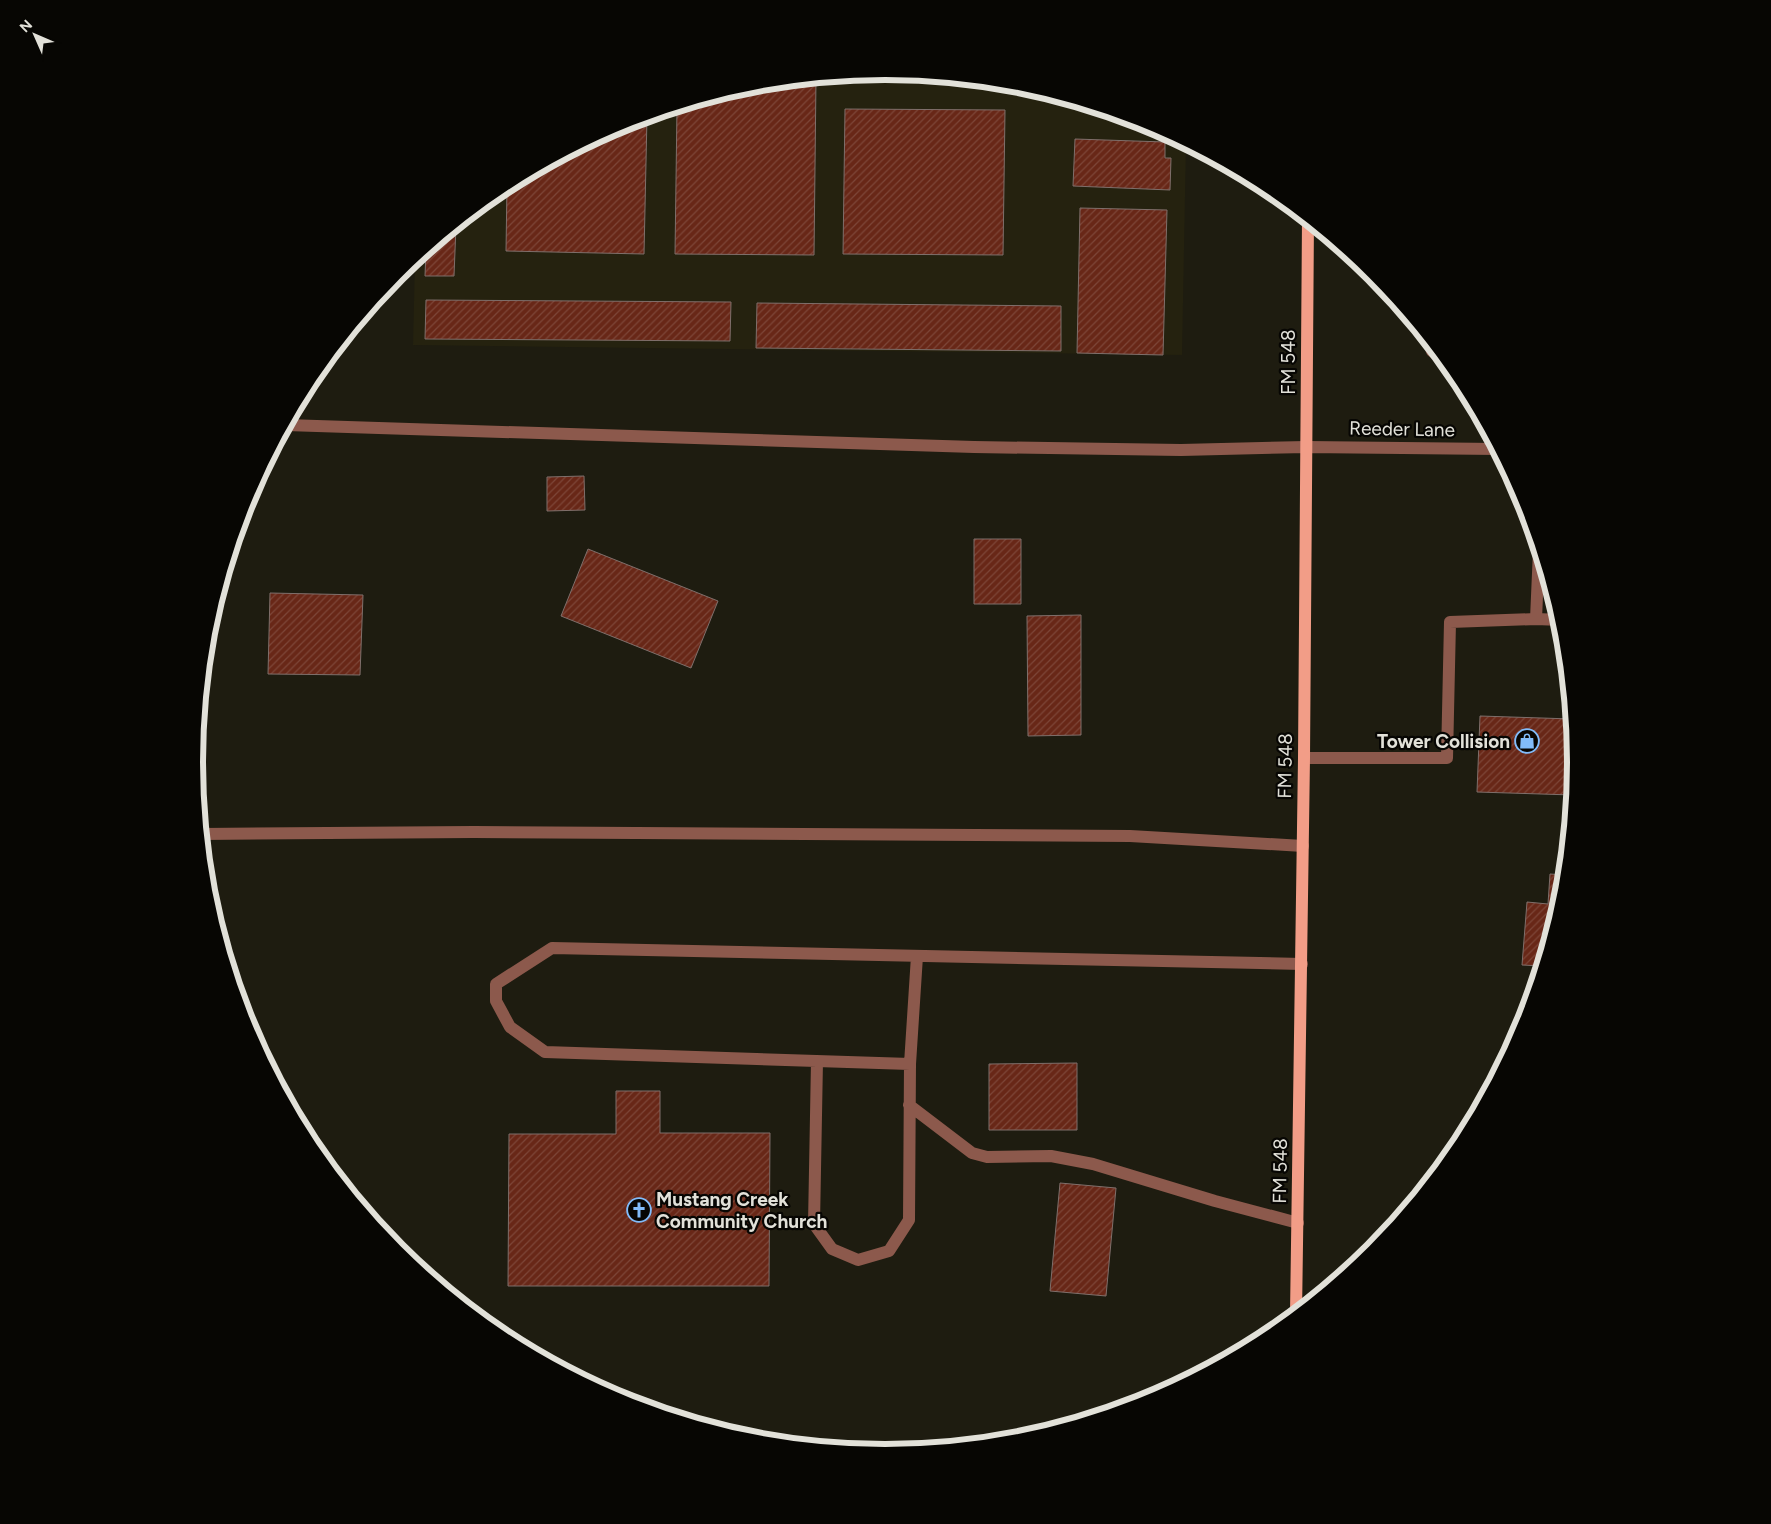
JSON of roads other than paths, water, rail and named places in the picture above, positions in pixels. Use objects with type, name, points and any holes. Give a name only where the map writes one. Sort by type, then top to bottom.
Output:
[{"type":"main road","name":"FM 548","points":[[1296,1306],[1302,964],[1308,227]]},
{"type":"street","name":"Reeder Lane","points":[[293,425],[984,447],[1181,450],[1306,447],[1491,449]]},
{"type":"street","points":[[1536,619],[1538,567]]},
{"type":"street","points":[[1304,758],[1447,758],[1450,622],[1552,620]]},
{"type":"street","points":[[207,834],[484,832],[1120,836],[1303,846]]},
{"type":"street","points":[[910,1064],[545,1052],[510,1027],[496,1001],[496,984],[552,948],[1302,964]]},
{"type":"street","points":[[817,1061],[814,1224],[832,1249],[858,1260],[889,1252],[909,1220],[910,1064],[917,956]]},
{"type":"street","points":[[909,1104],[972,1153],[987,1157],[1051,1156],[1093,1164],[1215,1201],[1298,1223]]},
{"type":"place","name":"Tower Collision","points":[[1527,741]]},
{"type":"place","name":"Mustang Creek Community Church","points":[[639,1210]]}]
